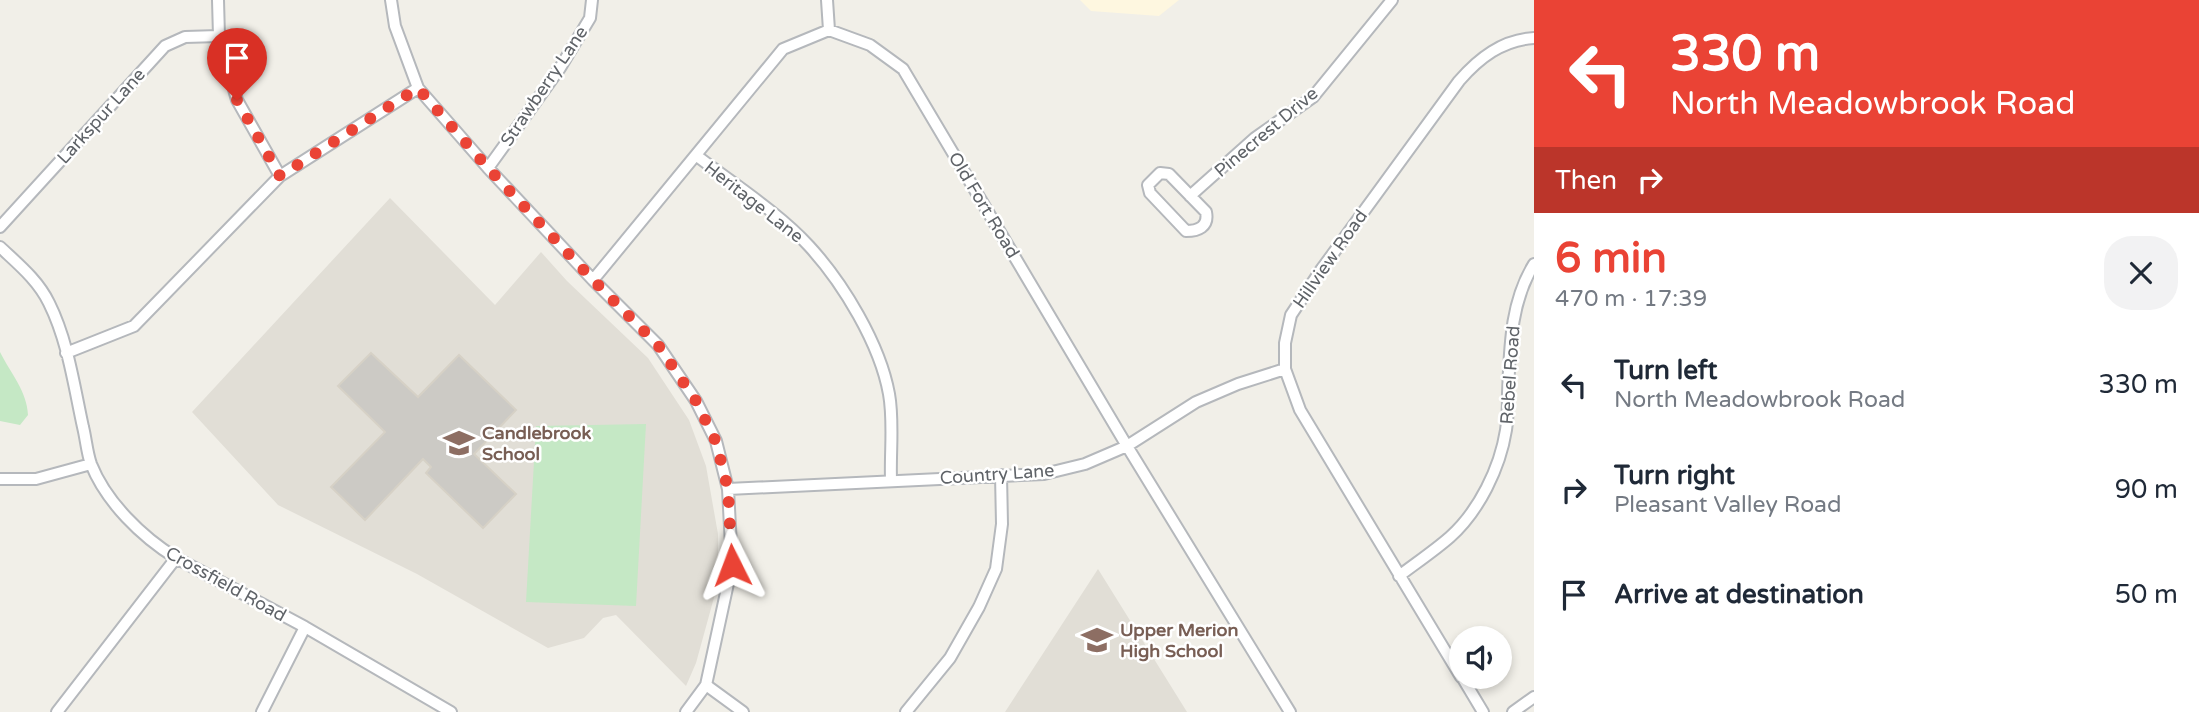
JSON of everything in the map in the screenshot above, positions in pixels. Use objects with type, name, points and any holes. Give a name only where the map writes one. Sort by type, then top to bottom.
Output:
[{"type":"street","points":[[218,0],[219,36],[237,100],[280,176]]},
{"type":"street","points":[[391,0],[395,26],[418,88],[488,168],[658,345],[696,401],[716,442],[728,489],[732,565],[706,685],[685,712]]},
{"type":"street","name":"Strawberry Lane","points":[[488,168],[560,68],[590,18],[592,0]]},
{"type":"street","points":[[593,280],[783,49],[829,30],[827,0]]},
{"type":"street","name":"Pinecrest Drive","points":[[1190,196],[1255,138],[1313,97],[1392,0]]},
{"type":"street","name":"Old Fort Road","points":[[829,30],[870,45],[903,69],[1126,446],[1290,712]]},
{"type":"street","name":"Larkspur Lane","points":[[0,227],[165,46],[185,37],[219,36]]},
{"type":"street","name":"Hillview Road","points":[[1449,656],[1300,410],[1286,369],[1285,343],[1291,315],[1459,81],[1475,63],[1498,47],[1524,38],[1534,38]]},
{"type":"street","points":[[66,353],[134,326],[280,176],[418,88]]},
{"type":"street","name":"Heritage Lane","points":[[696,156],[808,245],[859,318],[880,360],[889,396],[891,480]]},
{"type":"street","points":[[1160,173],[1169,174],[1190,196],[1206,212],[1207,218],[1204,226],[1186,231],[1150,193],[1149,185],[1160,173]]},
{"type":"street","name":"Crossfield Road","points":[[0,247],[34,279],[49,302],[66,353],[91,464],[114,503],[136,528],[156,546],[176,558],[305,627],[451,712]]},
{"type":"street","name":"Rebel Road","points":[[1399,576],[1452,535],[1480,500],[1495,467],[1506,430],[1510,342],[1516,305],[1525,278],[1534,264]]},
{"type":"street","name":"Country Lane","points":[[728,489],[1044,474],[1086,464],[1126,446],[1196,402],[1238,384],[1286,369]]},
{"type":"street","points":[[0,479],[36,479],[91,464]]},
{"type":"street","points":[[906,712],[950,658],[979,607],[996,569],[1002,524],[1001,475]]},
{"type":"street","points":[[57,712],[176,558]]},
{"type":"street","points":[[261,712],[305,627]]},
{"type":"street","points":[[706,685],[743,712]]},
{"type":"street","name":"Hillview Road","points":[[1469,689],[1483,712]]},
{"type":"street","points":[[1513,712],[1534,698]]},
{"type":"shaded area","points":[[1080,0],[1179,0],[1159,16],[1091,11]]},
{"type":"shaded area","name":"Candlebrook School","points":[[390,198],[495,305],[541,252],[567,281],[648,358],[689,420],[706,466],[718,534],[718,583],[696,663],[686,686],[616,615],[603,618],[584,638],[548,648],[417,574],[278,505],[192,412]]},
{"type":"shaded area","name":"Upper Merion High School","points":[[1098,569],[1187,712],[1005,712]]},
{"type":"green space","points":[[0,352],[25,398],[28,415],[20,425],[0,421]]},
{"type":"green space","points":[[646,424],[636,606],[526,602],[536,426]]},
{"type":"building","points":[[371,353],[418,397],[459,355],[516,410],[474,454],[516,494],[483,528],[426,473],[431,467],[423,459],[365,520],[331,487],[385,432],[338,386]]},
{"type":"place","name":"Candlebrook School","points":[[459,443]]},
{"type":"place","name":"Upper Merion High School","points":[[1097,640]]},
{"type":"route","points":[[237,100],[280,176],[418,88],[488,168],[658,345],[696,401],[716,442],[728,489],[732,565]]}]
